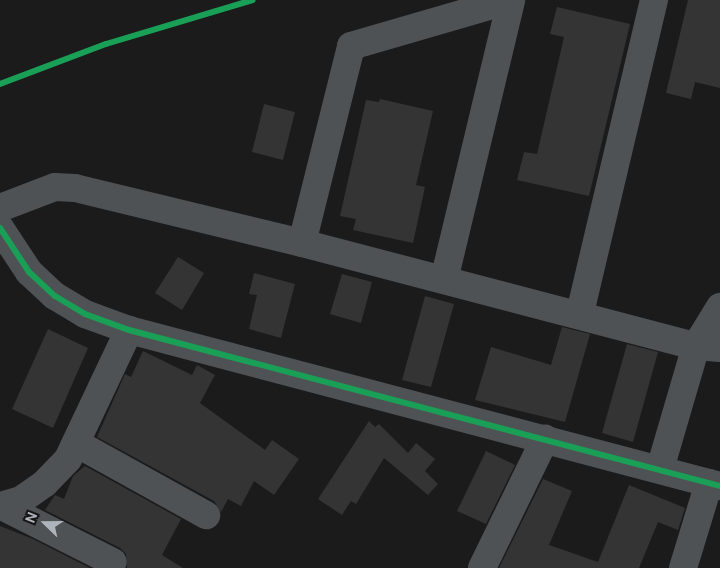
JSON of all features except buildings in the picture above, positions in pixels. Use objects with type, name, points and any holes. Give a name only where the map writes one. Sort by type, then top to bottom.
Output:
[{"type":"street","points":[[302,243],[351,46],[510,0],[444,280]]},
{"type":"street","points":[[580,313],[654,0]]},
{"type":"street","points":[[0,208],[55,187],[75,188],[302,243],[708,347]]},
{"type":"street","points":[[0,228],[29,272],[54,296],[85,314],[129,330],[715,484],[683,568]]},
{"type":"street","points":[[660,469],[708,347],[720,307]]},
{"type":"street","points":[[1,506],[21,500],[44,483],[68,459],[129,330]]},
{"type":"street","points":[[482,568],[546,439]]},
{"type":"street","points":[[76,443],[206,515]]},
{"type":"street","points":[[1,506],[113,562]]},
{"type":"cycle path","points":[[0,84],[106,44],[253,0]]},
{"type":"cycle path","points":[[0,228],[29,272],[55,296],[85,314],[129,330],[720,486]]}]
